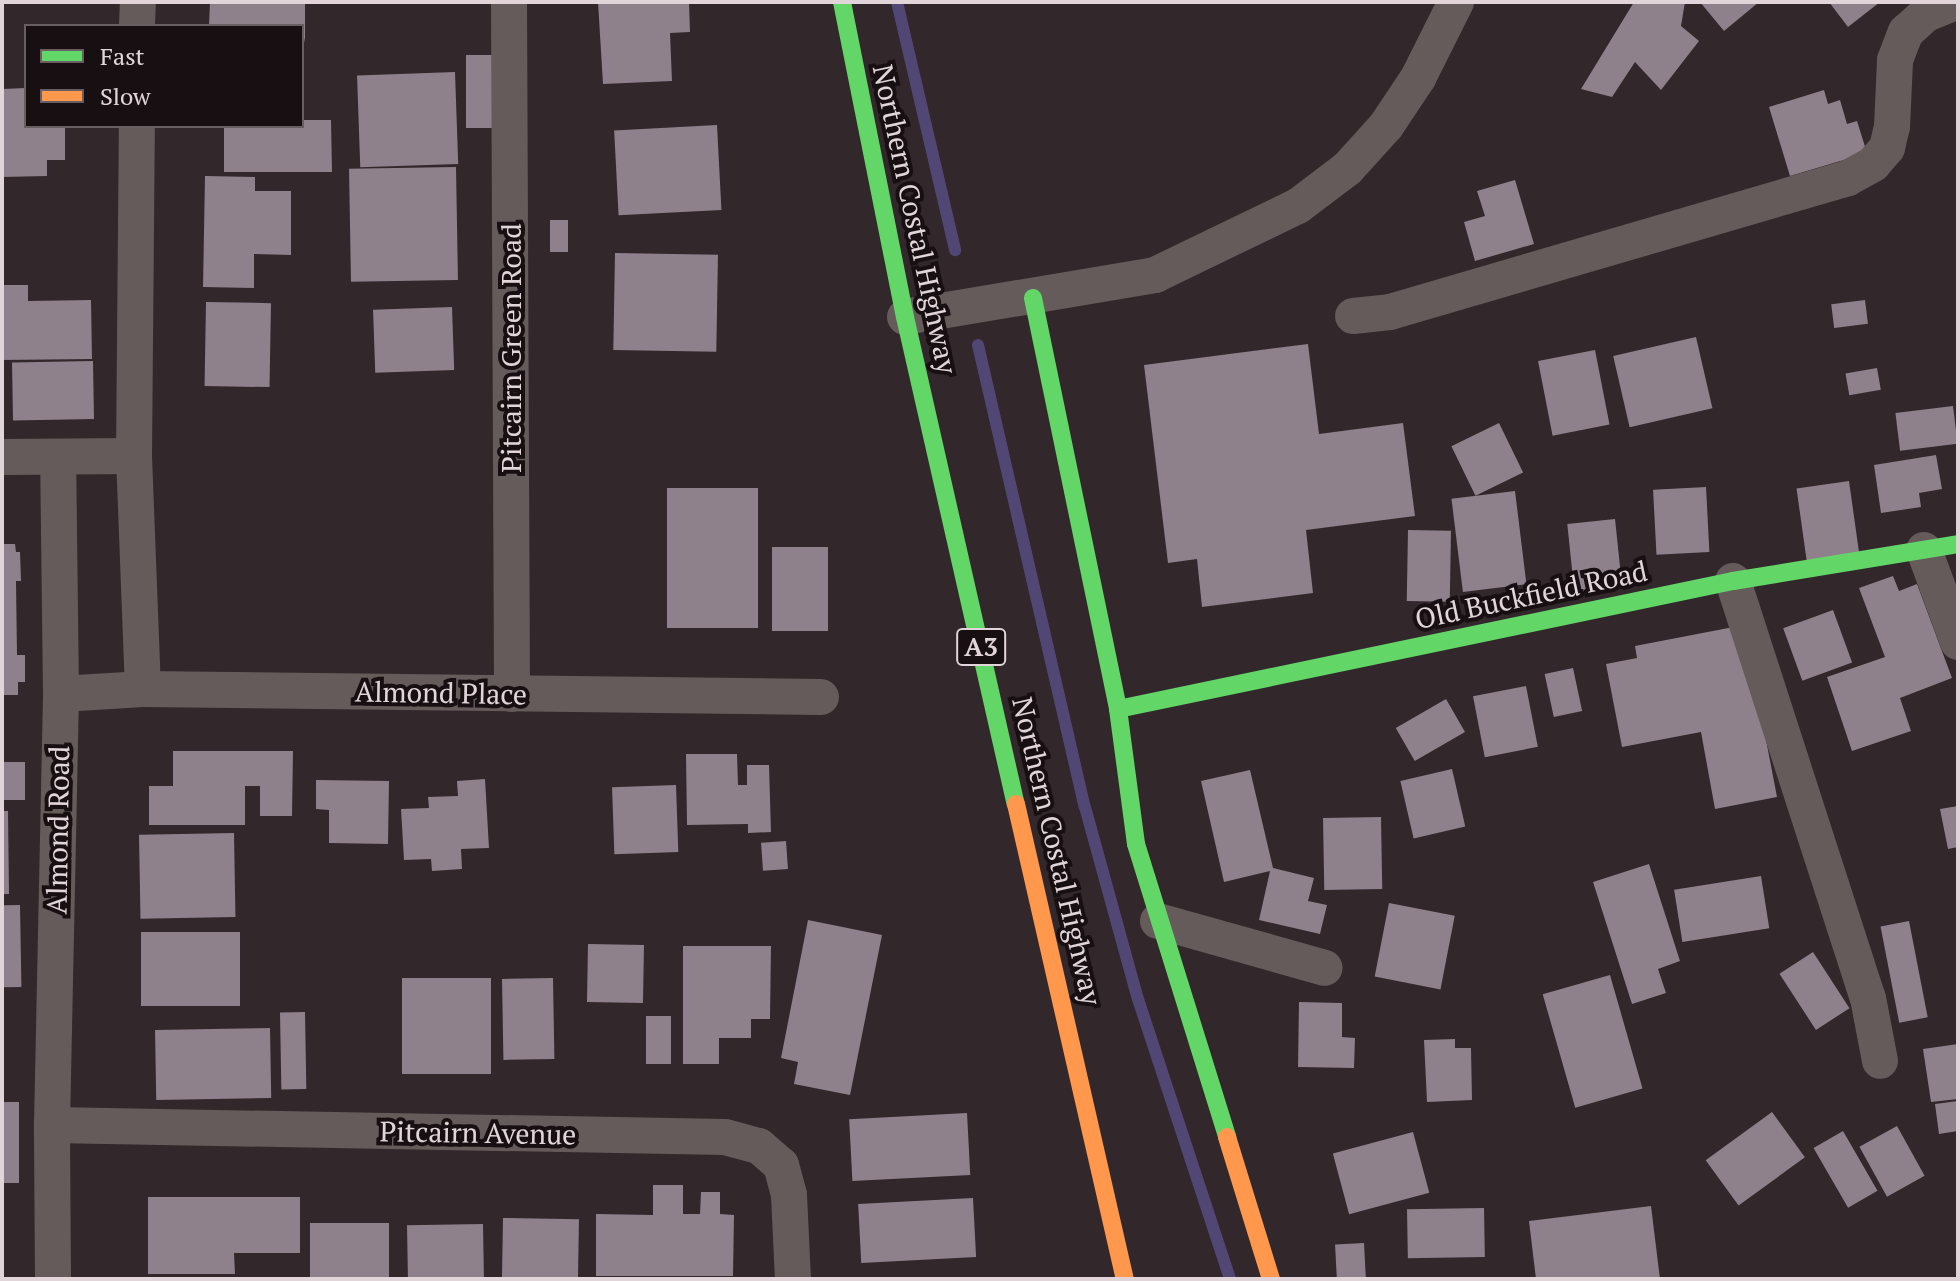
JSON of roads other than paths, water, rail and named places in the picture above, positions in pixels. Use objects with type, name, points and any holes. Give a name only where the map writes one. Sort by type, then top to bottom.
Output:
[{"type":"street","points":[[137,24],[138,2]]},
{"type":"street","name":"Pitcairn Green Road","points":[[509,2],[512,694]]},
{"type":"street","points":[[905,317],[1033,298],[1155,275],[1298,206],[1347,169],[1386,126],[1418,78],[1456,2]]},
{"type":"street","points":[[1353,316],[1390,312],[1812,189],[1860,171],[1873,164],[1887,148],[1892,127],[1895,60],[1906,32],[1926,14],[1955,2]]},
{"type":"street","name":"Northern Costal Highway","points":[[842,6],[905,317],[1125,1279]]},
{"type":"street","points":[[137,128],[134,456],[143,689]]},
{"type":"street","points":[[1033,298],[1118,709],[1136,844],[1271,1279]]},
{"type":"street","points":[[2,457],[134,456]]},
{"type":"street","name":"Almond Road","points":[[53,1279],[52,1125],[61,694],[58,457]]},
{"type":"street","points":[[1941,547],[1958,642]]},
{"type":"street","name":"Old Buckfield Road","points":[[1118,709],[1733,581],[1941,547]]},
{"type":"street","points":[[1733,581],[1868,998],[1880,1061]]},
{"type":"street","name":"Almond Place","points":[[61,694],[143,689],[821,697]]},
{"type":"street","points":[[1158,921],[1325,968]]},
{"type":"street","name":"Pitcairn Avenue","points":[[52,1125],[725,1137],[759,1146],[781,1165],[789,1195],[793,1279]]},
{"type":"waterway","points":[[897,2],[955,250]]},
{"type":"waterway","points":[[978,345],[1085,807],[1138,999],[1230,1279]]}]
